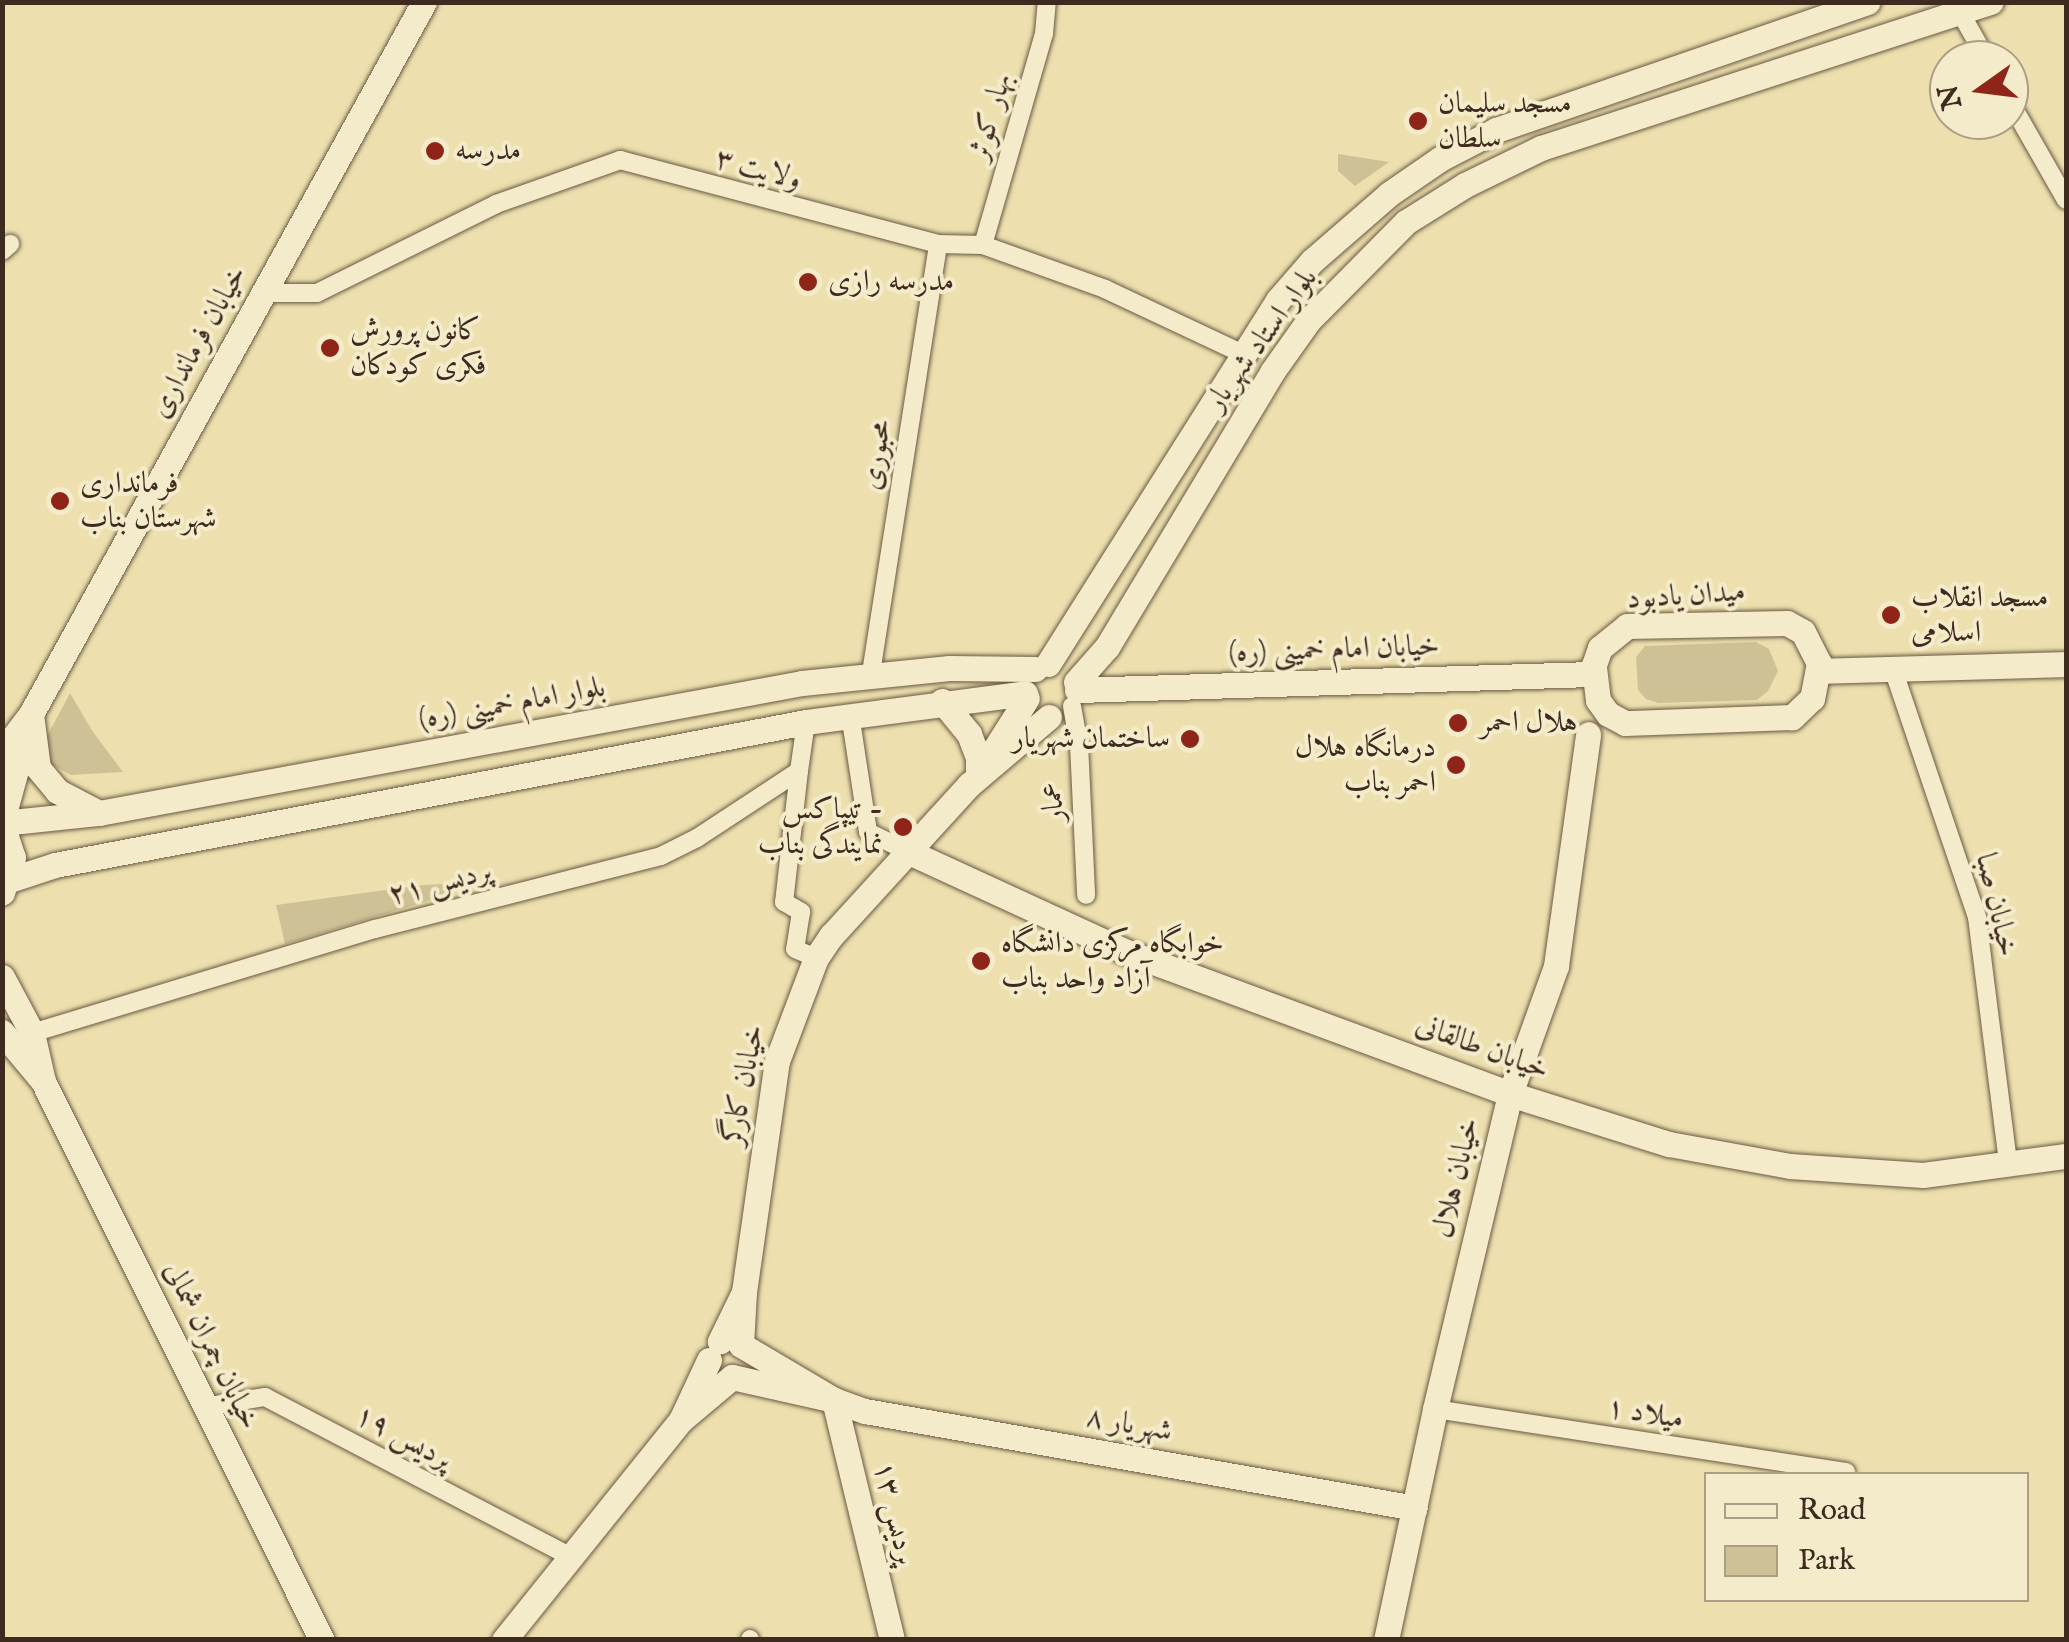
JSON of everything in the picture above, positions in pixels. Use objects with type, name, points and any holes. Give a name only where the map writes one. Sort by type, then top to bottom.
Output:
[{"type":"main road","name":"خیابان فرمانداری","points":[[2,752],[31,714],[424,2]]},
{"type":"main road","name":"بلوار استاد شهریار","points":[[978,776],[1033,681],[1243,354],[1303,270],[1388,194],[1440,158],[1532,116],[1868,2]]},
{"type":"main road","name":"بلوار استاد شهریار","points":[[978,776],[1068,699],[1107,647],[1272,372],[1342,282],[1406,222],[1465,185],[1542,148],[1991,2]]},
{"type":"main road","points":[[1805,24],[1818,59]]},
{"type":"main road","points":[[1243,354],[1272,372]]},
{"type":"main road","name":"میدان یادبود","points":[[1593,678],[1600,648],[1627,626],[1787,623],[1804,632],[1814,646],[1818,671]]},
{"type":"main road","points":[[1107,647],[1112,674],[1132,688]]},
{"type":"main road","points":[[1593,678],[1598,700],[1615,719],[1672,723],[1784,719],[1812,698],[1818,671],[2066,664]]},
{"type":"main road","name":"بلوار امام خمینی (ره)","points":[[2,823],[99,813],[870,673],[949,668],[1033,681]]},
{"type":"main road","points":[[6,886],[54,865],[806,722],[942,701],[1070,672],[1068,699],[1037,713],[1033,681]]},
{"type":"main road","name":"خیابان امام خمینی (ره)","points":[[1068,699],[1132,688],[1593,678]]},
{"type":"main road","points":[[942,701],[970,734],[978,758],[978,776]]},
{"type":"main road","name":"خیابان فرمانداری","points":[[2,823],[31,714]]},
{"type":"main road","points":[[31,714],[38,768],[57,791],[99,813]]},
{"type":"main road","name":"خیابان هلال","points":[[1386,1640],[1435,1409],[1510,1094],[1556,966],[1588,734]]},
{"type":"main road","name":"خیابان کارگر","points":[[504,1640],[681,1420],[723,1349],[744,1292],[777,1061],[816,958],[908,850],[978,776]]},
{"type":"main road","points":[[2,823],[12,845],[6,886]]},
{"type":"main road","name":"خیابان طالقانی","points":[[908,850],[1124,952],[1510,1094],[1669,1144],[1738,1160],[1923,1174],[2066,1156]]},
{"type":"main road","name":"خیابان چمران شمالی","points":[[2,977],[12,1043],[42,1081],[322,1640]]},
{"type":"main road","points":[[723,1349],[716,1374],[732,1377]]},
{"type":"main road","name":"شهریار ۸","points":[[723,1349],[865,1411],[1415,1508]]},
{"type":"main road","name":"خیابان کارگر","points":[[681,1420],[732,1377]]},
{"type":"main road","name":"شهریار ۸","points":[[732,1377],[834,1400]]},
{"type":"main road","name":"پردیس ۱۳","points":[[834,1400],[892,1640]]},
{"type":"street","name":"بهار کوثر","points":[[983,246],[1044,34],[1047,2]]},
{"type":"street","points":[[1960,12],[1976,40]]},
{"type":"street","points":[[2029,135],[2066,200]]},
{"type":"street","name":"ولایت ۳","points":[[264,292],[316,294],[496,204],[620,160],[938,244],[983,246],[1106,289],[1243,354]]},
{"type":"street","name":"محبوری","points":[[870,673],[938,244]]},
{"type":"street","name":"خیابان صبا","points":[[1893,669],[1976,917],[2008,1163]]},
{"type":"street","points":[[1588,734],[1593,678]]},
{"type":"street","name":"عمار","points":[[1068,699],[1079,744],[1086,896]]},
{"type":"street","points":[[850,714],[868,832],[908,850]]},
{"type":"street","points":[[1588,734],[1615,719]]},
{"type":"street","points":[[806,722],[784,902],[801,912],[794,949],[816,958]]},
{"type":"street","name":"پردیس ۲۱","points":[[12,1043],[376,929],[661,856],[697,838],[798,770]]},
{"type":"street","name":"پردیس ۱۹","points":[[204,1407],[265,1397],[571,1557]]},
{"type":"street","name":"میلاد ۱","points":[[1435,1409],[1846,1472]]},
{"type":"green space","points":[[1338,154],[1389,162],[1355,186],[1338,171]]},
{"type":"green space","points":[[1756,642],[1769,649],[1778,671],[1768,691],[1757,700],[1658,703],[1646,699],[1638,690],[1636,657],[1645,646]]},
{"type":"green space","points":[[70,693],[123,772],[71,775],[51,764],[46,738]]},
{"type":"green space","points":[[491,882],[285,944],[276,905],[422,885]]},
{"type":"place","name":"مسجد سلیمان سلطان","points":[[1418,121]]},
{"type":"place","name":"مدرسه","points":[[435,151]]},
{"type":"place","name":"مدرسه رازی","points":[[808,282]]},
{"type":"place","name":"کانون پرورش فکری کودکان","points":[[330,348]]},
{"type":"place","name":"فرمانداری شهرستان بناب","points":[[60,501]]},
{"type":"place","name":"مسجد انقلاب اسلامی","points":[[1891,615]]},
{"type":"place","name":"هلال احمر","points":[[1458,723]]},
{"type":"place","name":"ساختمان شهریار","points":[[1190,739]]},
{"type":"place","name":"درمانگاه هلال احمر بناب","points":[[1456,765]]},
{"type":"place","name":"تیپاکس - نمایندگی بناب","points":[[903,827]]},
{"type":"place","name":"خوابگاه مرکزی دانشگاه آزاد واحد بناب","points":[[981,961]]}]
